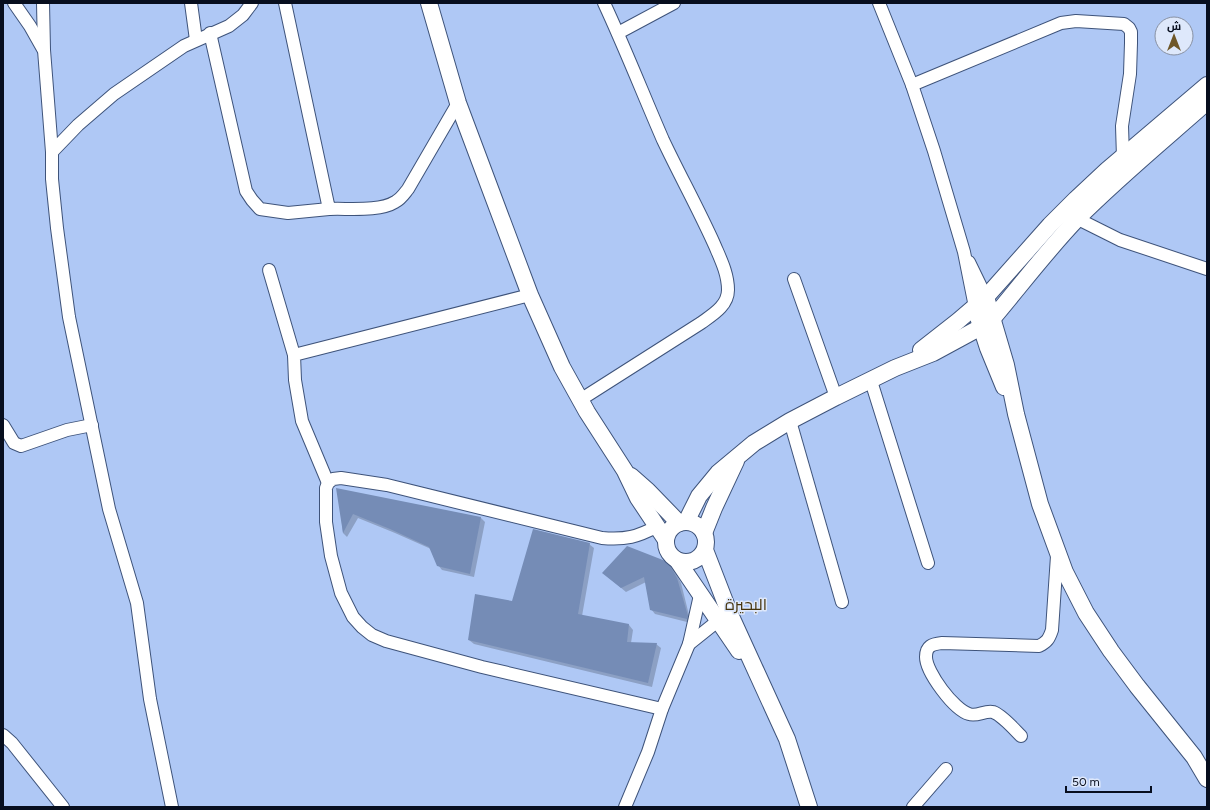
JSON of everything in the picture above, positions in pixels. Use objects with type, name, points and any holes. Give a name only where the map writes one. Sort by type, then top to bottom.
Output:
[{"type":"street","points":[[14,3],[44,50]]},
{"type":"street","points":[[43,3],[44,50],[52,152],[52,180],[67,303],[109,509],[137,603],[150,698],[172,807]]},
{"type":"street","points":[[191,3],[196,40]]},
{"type":"street","points":[[52,152],[78,125],[114,94],[172,54],[210,33],[229,26],[243,15],[252,3]]},
{"type":"street","points":[[285,3],[329,209]]},
{"type":"street","points":[[429,3],[458,103],[530,295],[562,367],[580,400],[626,471],[638,498],[662,533],[671,555],[684,562],[690,561],[701,555],[705,550]]},
{"type":"street","points":[[580,400],[718,311],[726,302],[728,290],[726,271],[708,229],[664,140],[604,3]]},
{"type":"street","points":[[618,33],[674,3]]},
{"type":"street","points":[[879,3],[912,85],[934,151],[980,302],[1006,365],[1016,414],[1040,504],[1065,572],[1086,613],[1137,686],[1194,757],[1207,779]]},
{"type":"street","points":[[912,85],[1061,23],[1076,21],[1124,24],[1131,32],[1131,43],[1130,74],[1122,126],[1123,157]]},
{"type":"street","points":[[210,33],[246,191],[260,208],[288,213],[329,209],[381,208],[394,203],[402,197],[408,189],[458,103]]},
{"type":"street","points":[[328,483],[333,479],[341,478],[386,485],[602,538],[630,538],[640,535],[662,533],[670,530],[682,522],[699,496],[718,473],[738,458],[754,443],[790,421],[895,368],[943,334],[980,302],[1076,199],[1207,85]]},
{"type":"street","points":[[895,368],[933,353],[987,322],[1078,218],[1157,144],[1207,102]]},
{"type":"street","points":[[1078,218],[1120,240],[1207,269]]},
{"type":"street","points":[[269,270],[294,355],[295,380],[302,421],[328,483],[326,497],[326,522],[331,556],[341,593],[353,617],[372,635],[386,641],[482,667],[662,708]]},
{"type":"street","points":[[794,279],[836,397]]},
{"type":"street","points":[[294,355],[530,295]]},
{"type":"street","points":[[871,381],[928,563]]},
{"type":"street","points":[[790,421],[842,602]]},
{"type":"street","points":[[3,425],[14,443],[21,446],[67,430],[92,425]]},
{"type":"street","points":[[704,533],[714,508],[738,458]]},
{"type":"street","points":[[626,471],[682,522],[697,524],[704,533],[706,541],[705,550],[723,616],[763,687],[787,739],[809,807]]},
{"type":"street","points":[[1021,736],[993,712],[974,715],[965,713],[948,697],[933,676],[926,660],[926,651],[936,644],[942,643],[1039,646],[1045,643],[1048,640],[1052,630],[1058,553]]},
{"type":"street","points":[[678,560],[700,595],[723,616]]},
{"type":"street","points":[[625,807],[648,752],[662,708],[689,644],[700,595]]},
{"type":"street","points":[[689,644],[723,616]]},
{"type":"street","points":[[3,735],[12,743],[63,807]]},
{"type":"street","points":[[913,807],[946,769]]},
{"type":"building","points":[[336,488],[481,517],[470,574],[437,566],[429,547],[353,514],[343,533]]},
{"type":"building","points":[[533,529],[590,543],[578,614],[629,624],[627,642],[657,643],[648,683],[468,640],[475,594],[512,601]]},
{"type":"building","points":[[627,546],[668,562],[677,578],[688,616],[687,619],[650,610],[644,577],[621,588],[602,573]]},
{"type":"district","name":"البحيرة","points":[[746,604]]}]
